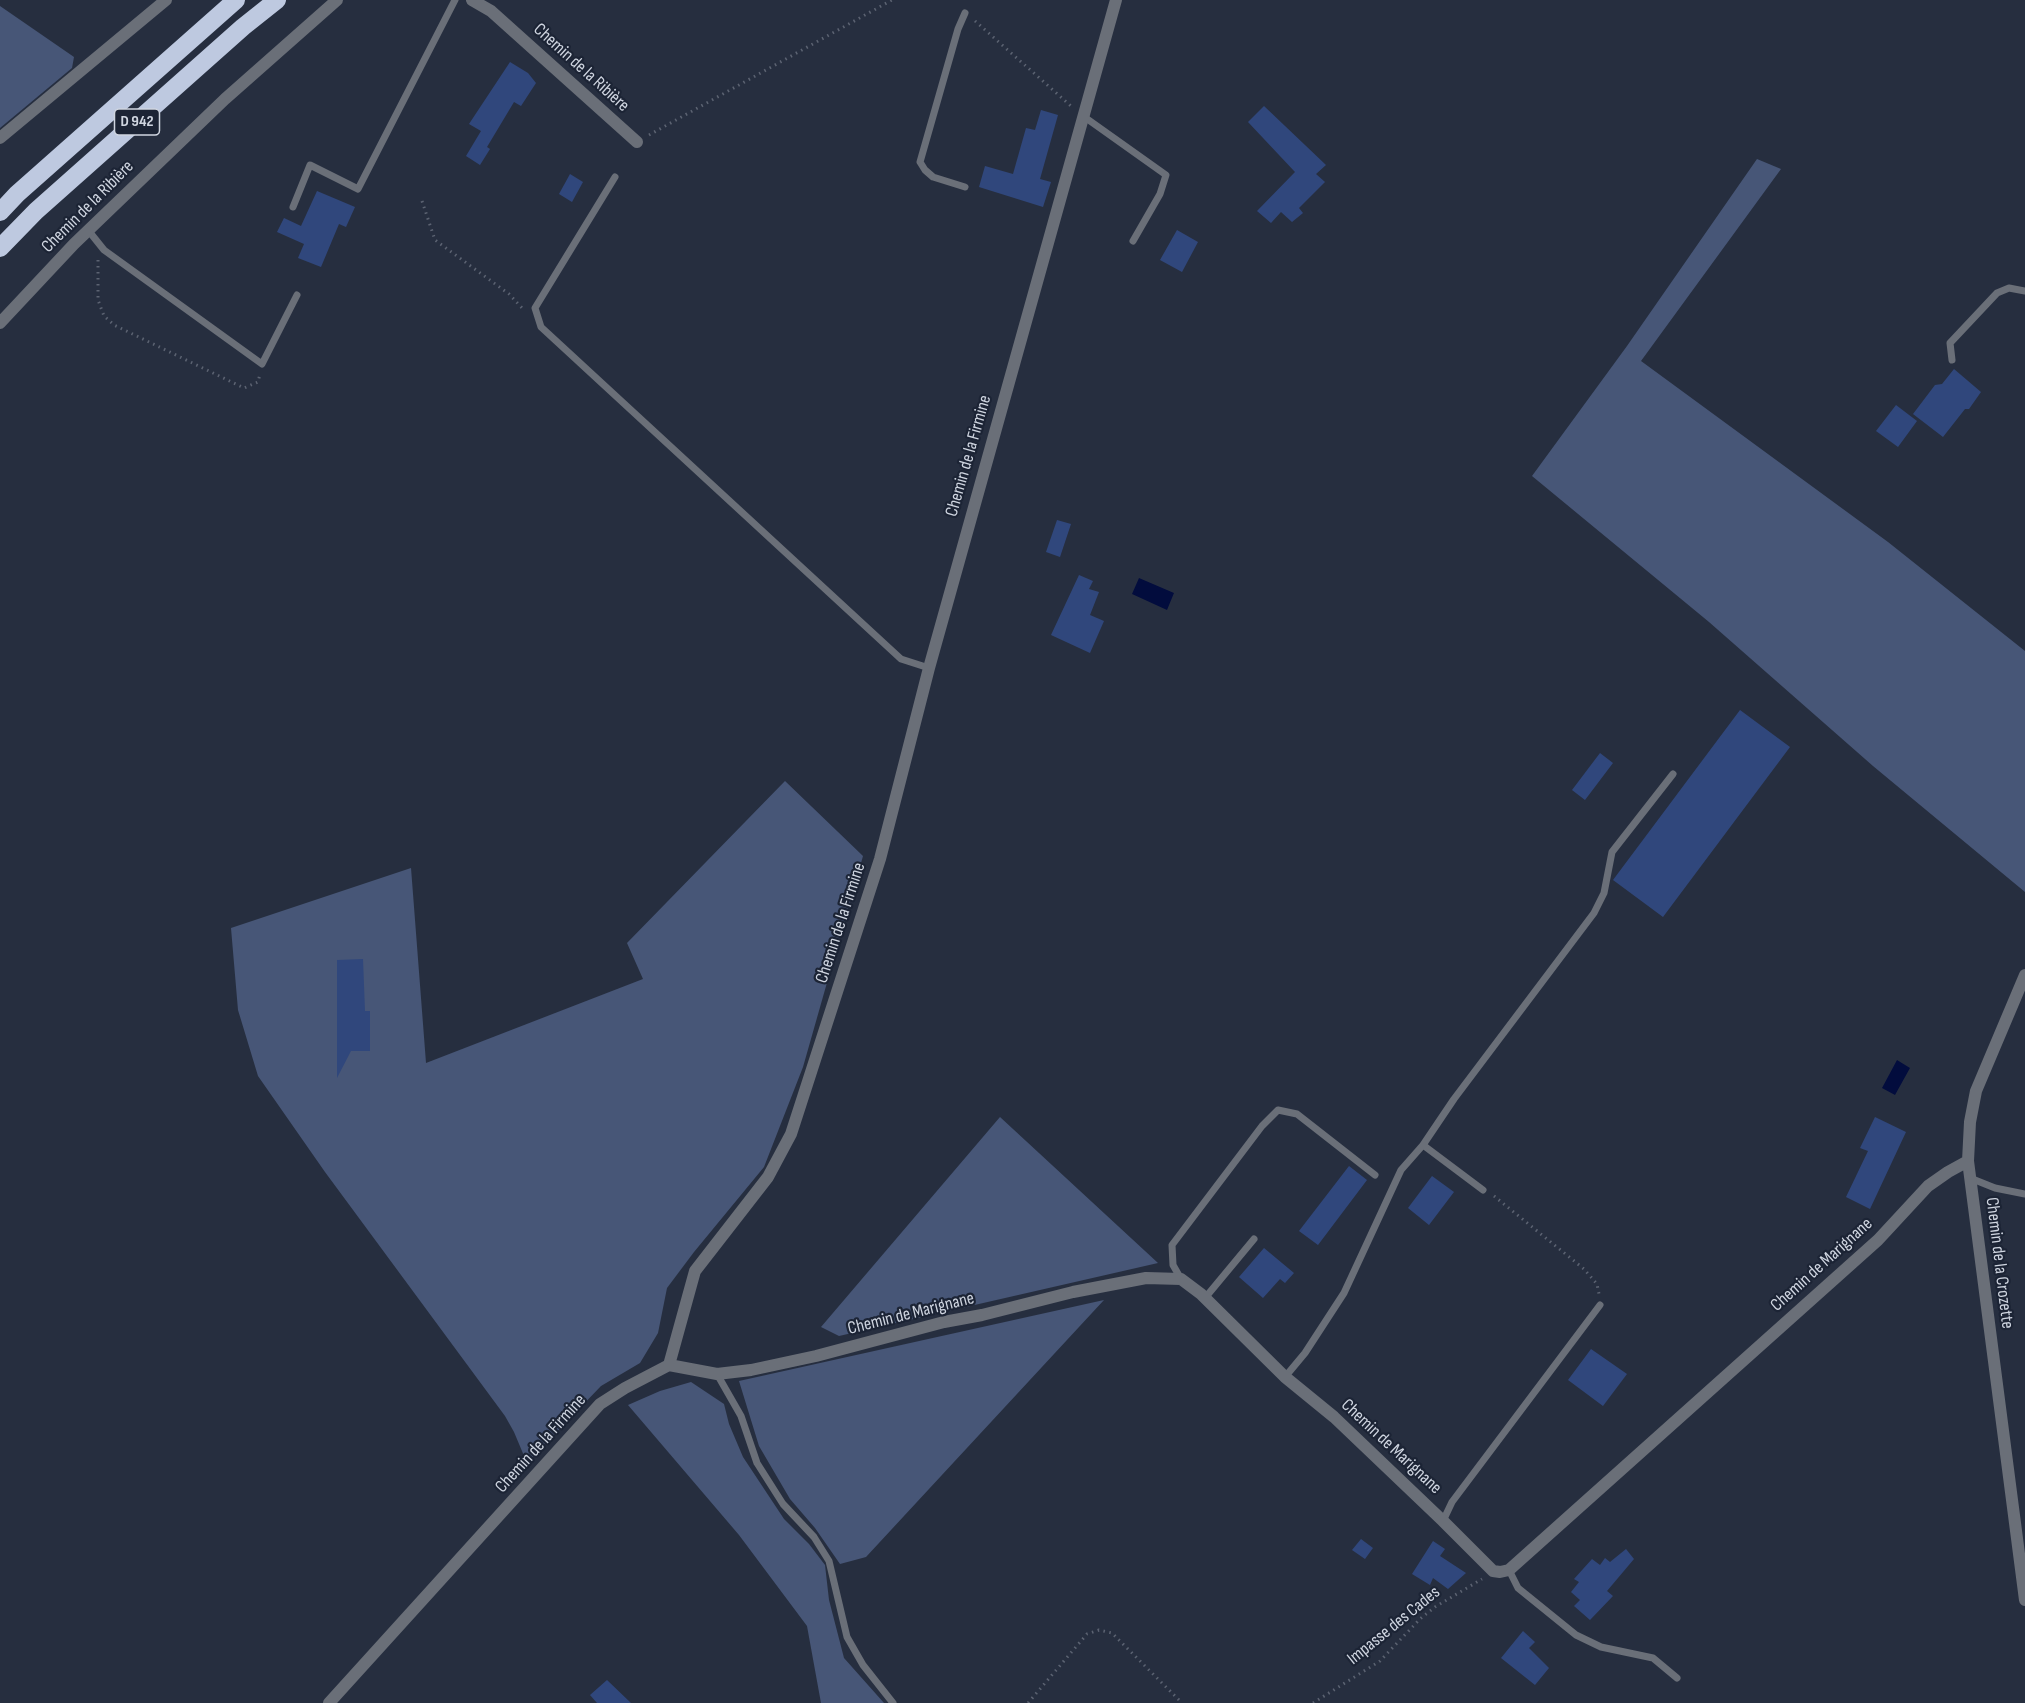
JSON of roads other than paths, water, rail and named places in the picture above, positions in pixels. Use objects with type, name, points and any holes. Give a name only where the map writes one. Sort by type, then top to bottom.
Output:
[{"type":"highway","name":"D 942","points":[[0,212],[17,194],[236,0]]},
{"type":"highway","name":"D 942","points":[[0,248],[36,211],[243,27],[278,0]]},
{"type":"street","points":[[0,138],[166,0]]},
{"type":"street","name":"Chemin de la Ribière","points":[[0,323],[92,235],[225,99],[337,0]]},
{"type":"street","name":"Chemin de la Ribière","points":[[472,0],[491,11],[637,141]]},
{"type":"street","name":"Chemin de la Firmine","points":[[329,1703],[600,1404],[669,1365],[694,1271],[768,1178],[791,1134],[880,859],[928,668],[1116,0]]},
{"type":"street","name":"Chemin de la Crozette","points":[[2025,975],[1976,1091],[1970,1122],[1968,1161],[2025,1600]]},
{"type":"street","name":"Chemin de Marignane","points":[[669,1365],[717,1374],[751,1370],[1073,1292],[1146,1278],[1181,1279],[1205,1298],[1285,1377],[1334,1417],[1493,1571],[1500,1572],[1509,1570],[1878,1240],[1928,1186],[1968,1161]]},
{"type":"lane","points":[[293,207],[310,165],[358,189],[455,0]]},
{"type":"lane","points":[[965,13],[958,29],[920,162],[933,177],[965,187]]},
{"type":"lane","points":[[1083,116],[1166,175],[1160,194],[1133,241]]},
{"type":"lane","points":[[615,177],[534,309],[541,327],[901,659],[928,668]]},
{"type":"lane","points":[[92,235],[104,250],[262,364],[297,295]]},
{"type":"lane","points":[[1952,360],[1950,344],[1996,293],[2009,288],[2025,291]]},
{"type":"lane","points":[[1285,1377],[1305,1353],[1344,1293],[1401,1170],[1423,1145],[1454,1099],[1594,914],[1604,894],[1612,852],[1673,774]]},
{"type":"lane","points":[[1181,1279],[1173,1265],[1172,1245],[1262,1126],[1278,1110],[1297,1114],[1375,1175]]},
{"type":"lane","points":[[1423,1145],[1483,1190]]},
{"type":"lane","points":[[1970,1178],[1995,1188],[2025,1194]]},
{"type":"lane","points":[[1205,1298],[1254,1239]]},
{"type":"lane","points":[[1443,1521],[1452,1502],[1600,1305]]},
{"type":"lane","points":[[717,1374],[741,1416],[757,1463],[783,1504],[814,1537],[830,1561],[847,1637],[863,1665],[893,1703]]},
{"type":"lane","points":[[1509,1570],[1518,1588],[1576,1635],[1601,1647],[1653,1658],[1677,1678]]}]
